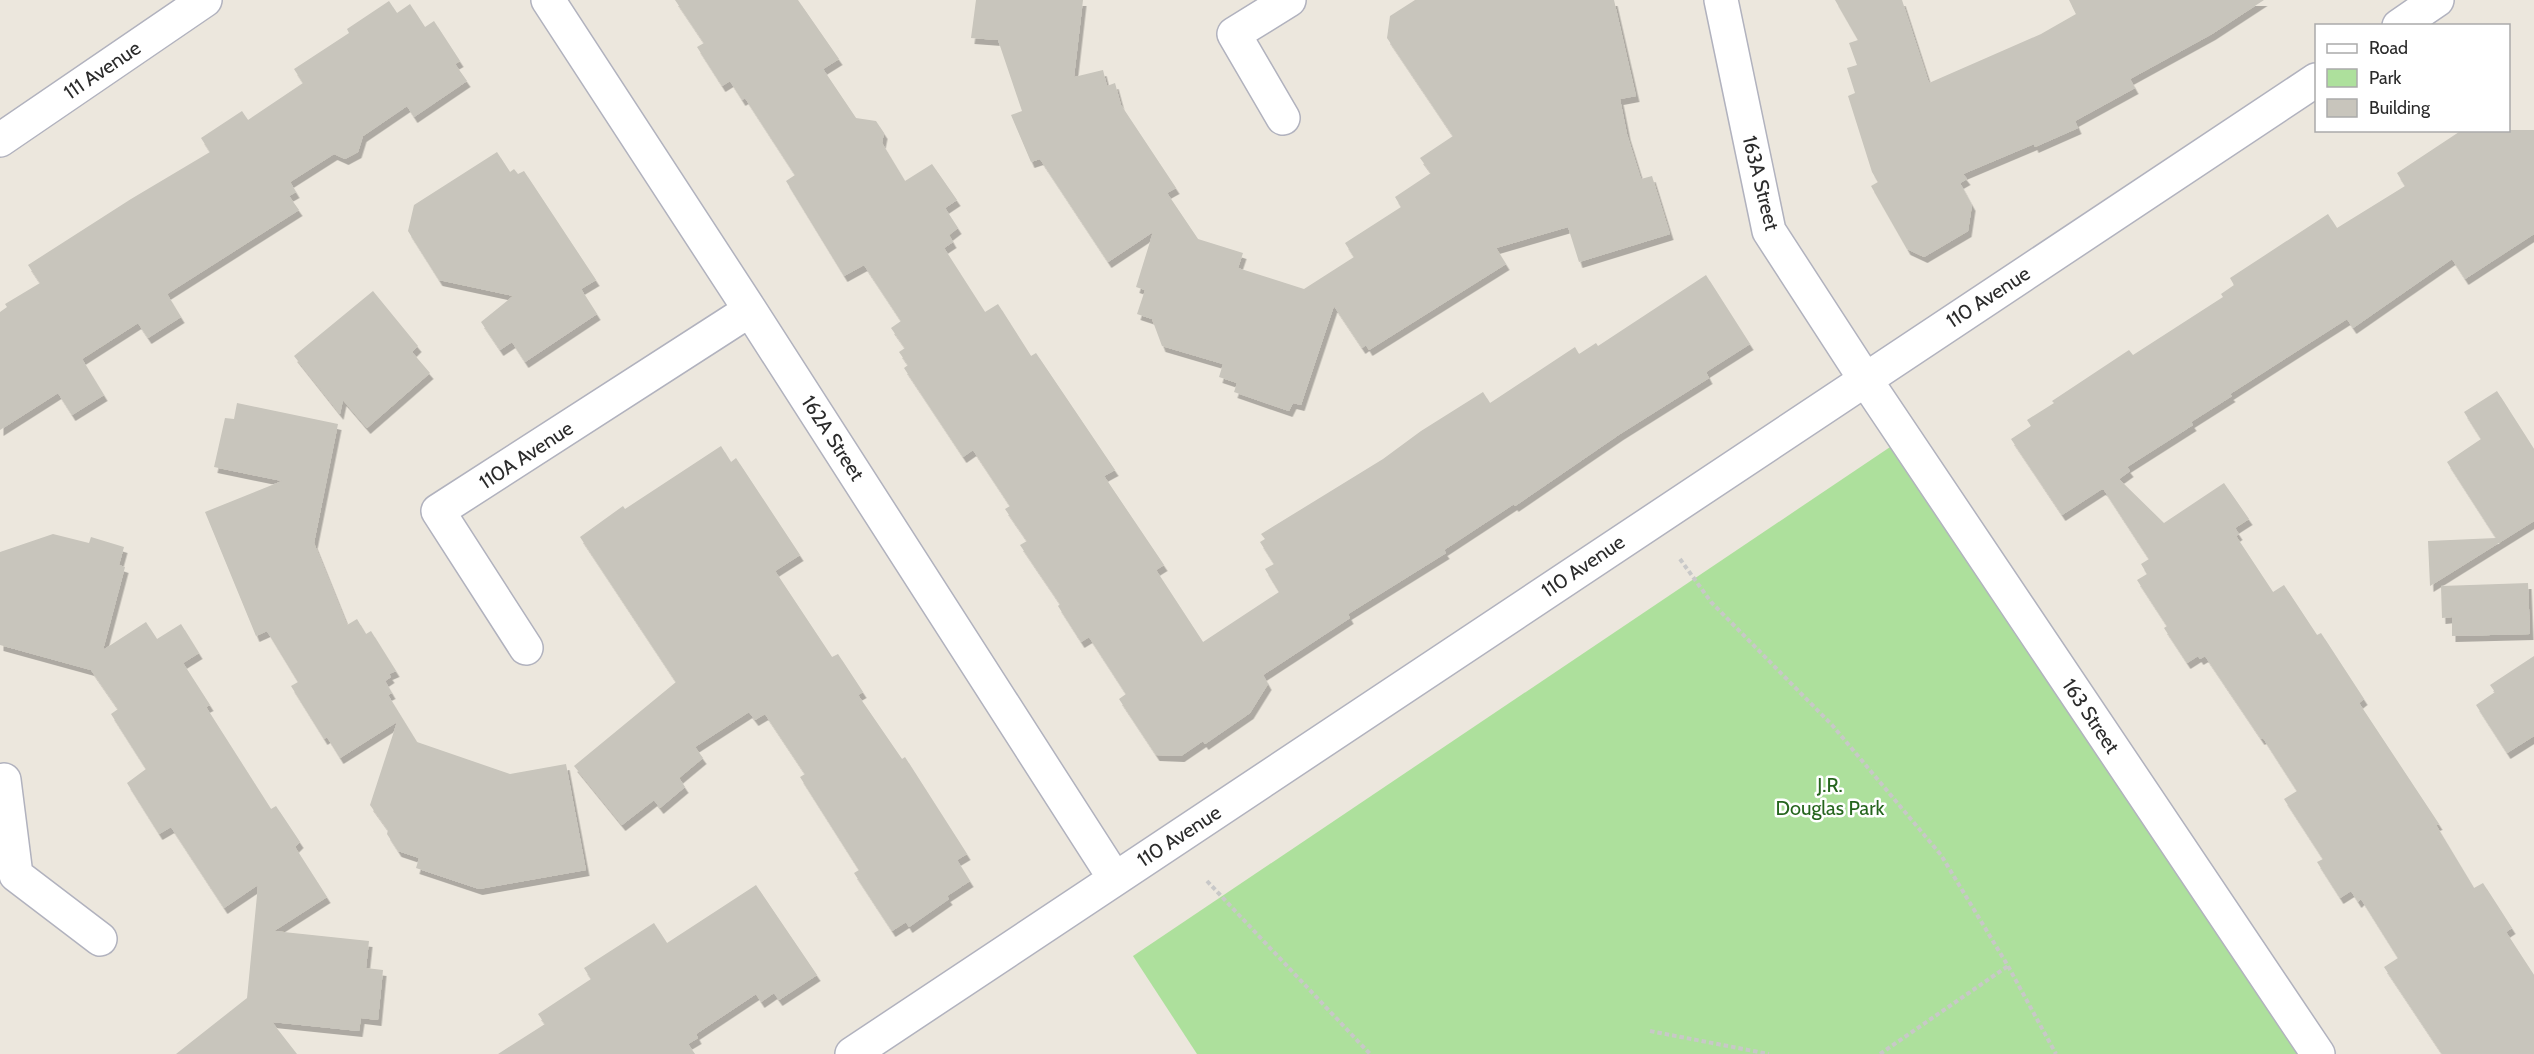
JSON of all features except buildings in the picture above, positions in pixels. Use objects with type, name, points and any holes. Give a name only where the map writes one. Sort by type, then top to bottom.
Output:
[{"type":"street","name":"111 Avenue","points":[[0,140],[205,0]]},
{"type":"street","name":"162A Street","points":[[548,0],[1115,879]]},
{"type":"street","points":[[1283,118],[1234,34],[1289,0]]},
{"type":"street","name":"163A Street","points":[[1721,0],[1769,231],[1865,378]]},
{"type":"street","points":[[2401,24],[2437,0]]},
{"type":"street","name":"110 Avenue","points":[[852,1054],[2315,81]]},
{"type":"street","name":"110A Avenue","points":[[526,648],[438,511],[750,310]]},
{"type":"street","name":"163 Street","points":[[1865,378],[2318,1054]]},
{"type":"street","points":[[4,780],[8,880],[100,939]]},
{"type":"path","points":[[1680,559],[1712,602],[1832,726],[1941,855],[2008,966],[2056,1054]]},
{"type":"path","points":[[1207,881],[1370,1054]]},
{"type":"path","points":[[1880,1054],[2008,966]]},
{"type":"path","points":[[1650,1031],[1769,1054]]},
{"type":"green space","name":"J.R. Douglas Park","points":[[1905,437],[2305,1054],[1197,1054],[1133,956]]}]
